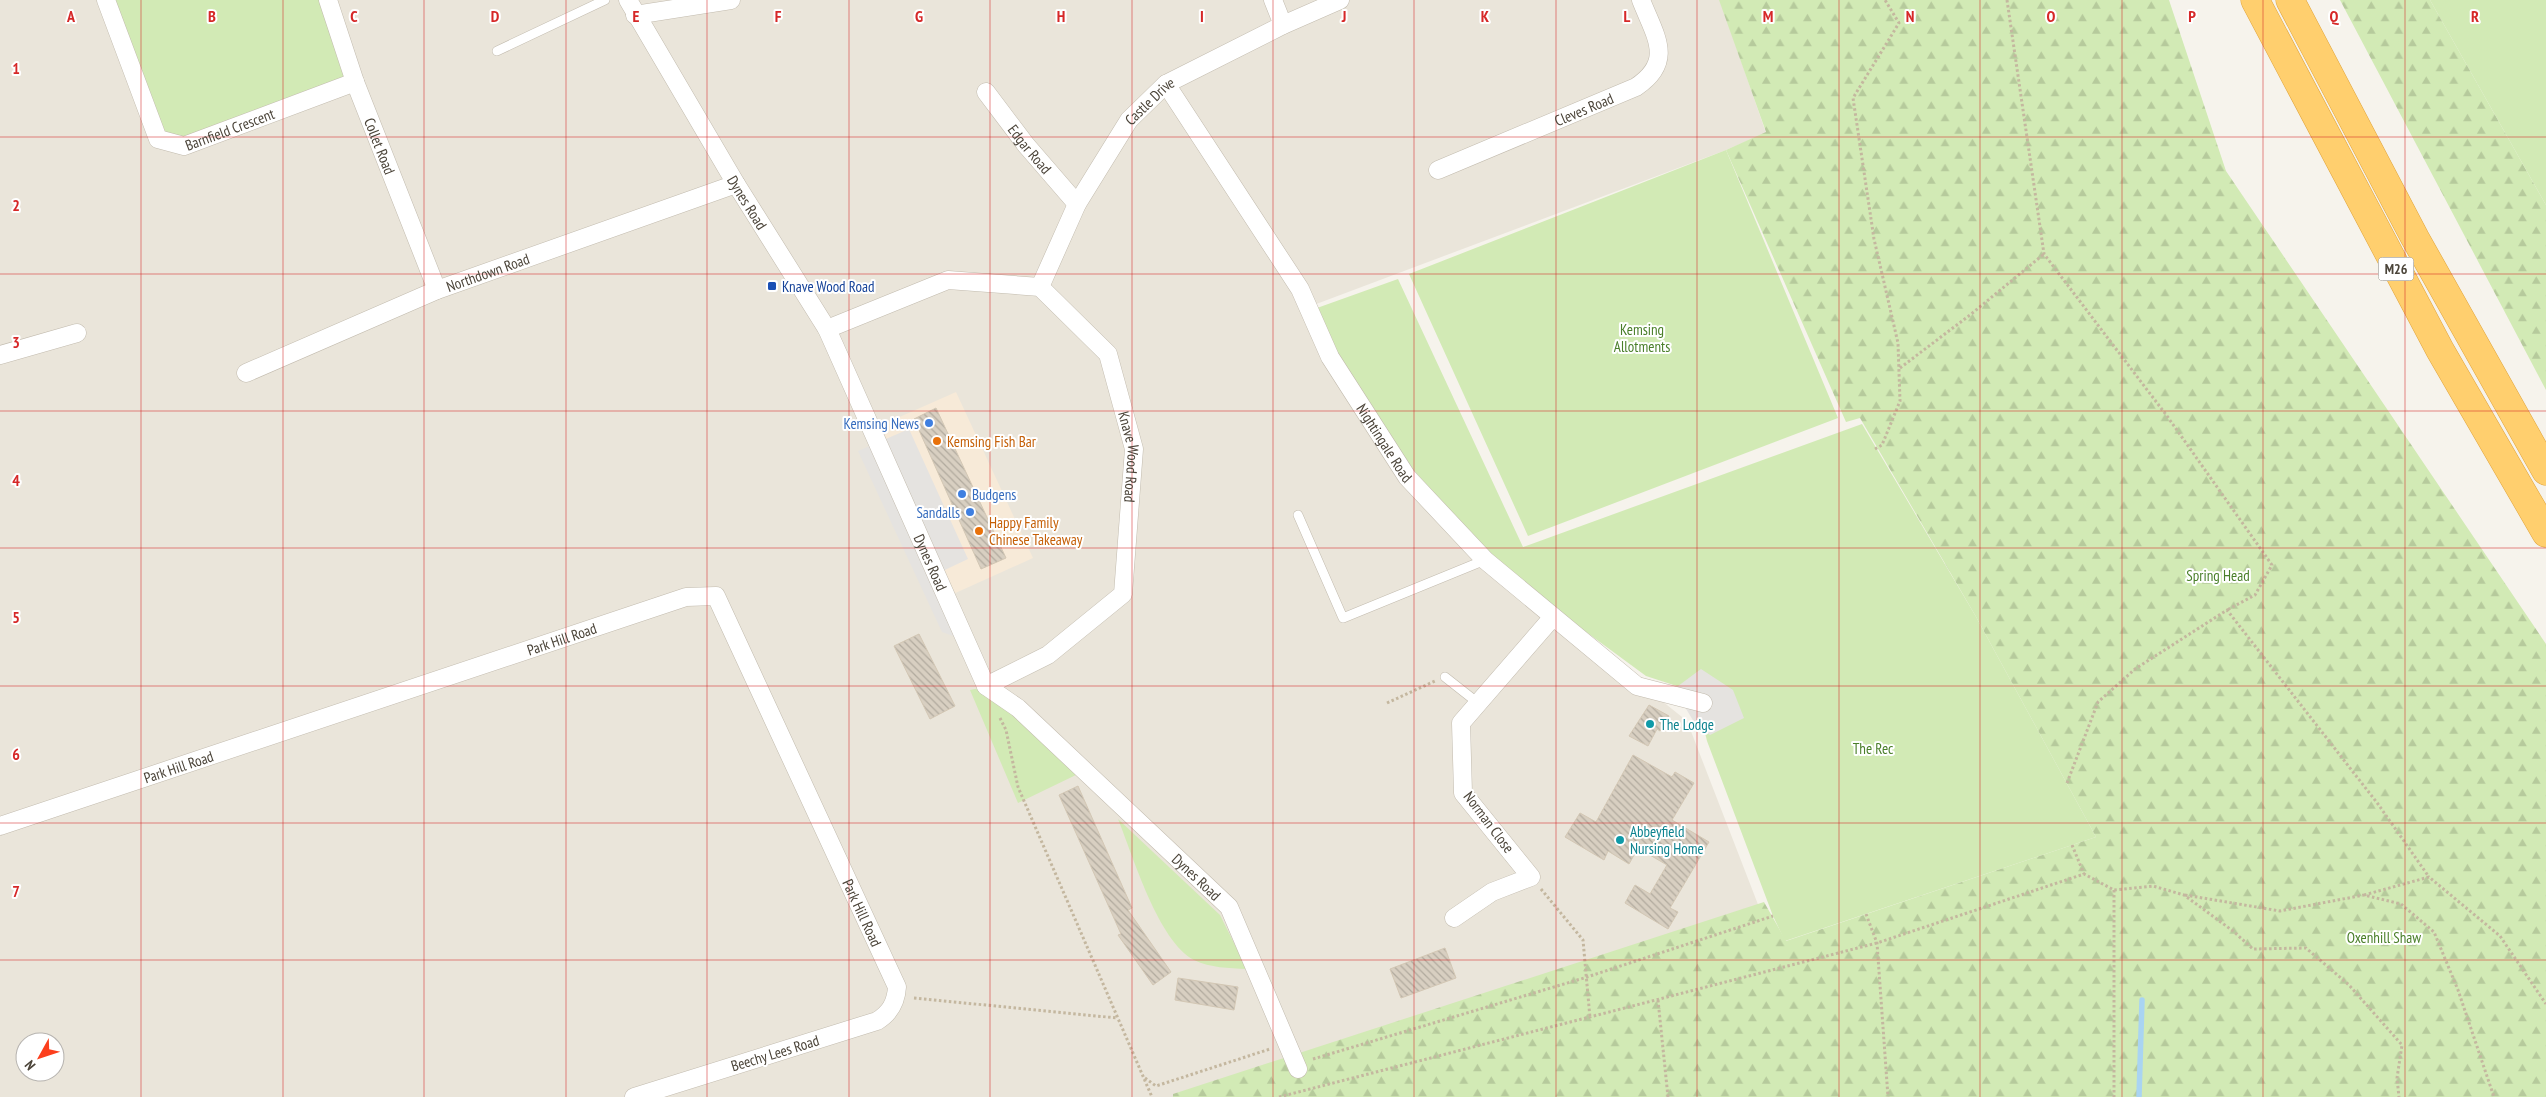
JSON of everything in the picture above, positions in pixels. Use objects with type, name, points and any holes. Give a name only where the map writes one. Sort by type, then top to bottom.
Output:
[{"type":"highway","name":"M26","points":[[2255,0],[2440,350],[2546,533]]},
{"type":"highway","name":"M26","points":[[2290,0],[2415,238],[2546,471]]},
{"type":"street","name":"Barnfield Crescent","points":[[106,0],[158,139],[184,146],[355,82]]},
{"type":"street","name":"Collet Road","points":[[328,0],[355,82],[437,290]]},
{"type":"street","points":[[632,8],[732,0]]},
{"type":"street","points":[[1273,0],[1284,25]]},
{"type":"street","name":"Castle Drive","points":[[1040,287],[1077,204],[1130,120],[1166,84],[1284,25],[1340,0]]},
{"type":"street","name":"Cleves Road","points":[[1438,170],[1636,87],[1646,80],[1657,68],[1660,58],[1656,39],[1641,0]]},
{"type":"street","name":"Dynes Road","points":[[632,8],[736,184],[827,329],[986,686],[1018,708],[1229,907],[1297,1066]]},
{"type":"street","name":"Nightingale Road","points":[[1166,84],[1300,289],[1330,357],[1408,477],[1485,560],[1552,618],[1637,686],[1703,703]]},
{"type":"street","name":"Edgar Road","points":[[986,92],[1026,145],[1077,204]]},
{"type":"street","name":"Northdown Road","points":[[246,373],[437,290],[736,184]]},
{"type":"street","points":[[827,329],[948,280],[1040,287]]},
{"type":"street","name":"Knave Wood Road","points":[[986,686],[1048,655],[1123,594],[1134,450],[1108,354],[1040,287]]},
{"type":"street","points":[[0,355],[77,333]]},
{"type":"street","name":"Park Hill Road","points":[[0,826],[686,598],[716,596],[897,992]]},
{"type":"street","name":"Norman Close","points":[[1531,877],[1463,793],[1461,723],[1552,618]]},
{"type":"street","points":[[1454,918],[1492,892],[1531,877]]},
{"type":"street","name":"Beechy Lees Road","points":[[634,1097],[877,1021],[887,1014],[897,992]]},
{"type":"lane","points":[[497,51],[605,0]]},
{"type":"lane","points":[[1298,515],[1343,618],[1485,560]]},
{"type":"lane","points":[[1445,677],[1478,703]]},
{"type":"path","points":[[1875,448],[1882,445],[1900,401],[1898,343],[1874,239],[1853,98],[1899,23],[1885,0]]},
{"type":"path","points":[[2007,0],[2044,254],[2167,416],[2272,565],[2255,595],[2227,610],[2135,669],[2098,702],[2067,783]]},
{"type":"path","points":[[1899,368],[1970,315],[2044,254]]},
{"type":"path","points":[[2227,610],[2378,804],[2429,877],[2500,936],[2546,1004]]},
{"type":"path","points":[[1387,703],[1445,677]]},
{"type":"path","points":[[986,686],[1006,730],[1018,788],[1152,1097]]},
{"type":"path","points":[[2072,845],[2084,874],[2114,890],[2152,886],[2184,895],[2280,911],[2364,895],[2429,877]]},
{"type":"path","points":[[1279,1097],[1877,943],[2084,874]]},
{"type":"path","points":[[1531,877],[1583,940],[1584,978],[1590,1018]]},
{"type":"path","points":[[2114,890],[2114,1097]]},
{"type":"path","points":[[2184,895],[2234,931],[2253,949],[2306,948],[2349,985],[2402,1045],[2397,1078],[2399,1097]]},
{"type":"path","points":[[2364,895],[2402,904],[2434,932],[2458,990],[2494,1097]]},
{"type":"path","points":[[1866,914],[1877,943],[1888,1097]]},
{"type":"path","points":[[1297,1066],[1584,978],[1773,916]]},
{"type":"path","points":[[897,992],[1117,1018]]},
{"type":"path","points":[[1658,1000],[1668,1097]]},
{"type":"path","points":[[1143,1076],[1156,1086],[1287,1044]]},
{"type":"shaded area","points":[[0,0],[1720,0],[1766,133],[1726,150],[1303,309],[1399,471],[1652,693],[1687,721],[1759,907],[1178,1097],[0,1097]]},
{"type":"shaded area","points":[[956,392],[1033,558],[951,595],[877,427]]},
{"type":"shaded area","points":[[909,429],[968,559],[932,576],[959,638],[942,632],[858,451]]},
{"type":"shaded area","points":[[1701,669],[1733,690],[1744,718],[1710,735],[1694,722],[1674,689]]},
{"type":"green space","points":[[112,0],[320,0],[346,80],[183,139],[161,134]]},
{"type":"green space","name":"Spring Head","points":[[1719,0],[2169,0],[2226,171],[2546,644],[2546,1097],[1173,1097],[1173,1094],[1764,902],[1786,941],[2096,837],[1975,615],[1860,418],[1846,422],[1726,150],[1766,132]]},
{"type":"green space","points":[[2340,0],[2430,0],[2546,205],[2546,390]]},
{"type":"green space","points":[[2430,0],[2546,0],[2546,205]]},
{"type":"green space","name":"Kemsing Allotments","points":[[1726,150],[1838,418],[1528,536],[1409,274]]},
{"type":"green space","name":"The Rec","points":[[1398,279],[1523,547],[1862,424],[1975,615],[2096,837],[1785,941],[1773,916],[1707,741],[1695,692],[1646,676],[1559,612],[1483,547],[1409,465],[1336,351],[1317,308]]},
{"type":"green space","points":[[980,688],[1012,712],[1078,774],[1018,803],[970,690]]},
{"type":"green space","points":[[1118,819],[1220,915],[1247,969],[1207,965],[1194,960],[1181,950],[1158,917],[1139,875]]},
{"type":"building","points":[[936,408],[1006,558],[981,569],[914,419]]},
{"type":"building","points":[[919,634],[955,706],[930,719],[894,646]]},
{"type":"building","name":"The Lodge","points":[[1649,705],[1669,716],[1660,731],[1657,729],[1648,746],[1629,736]]},
{"type":"building","name":"Abbeyfield Nursing Home","points":[[1633,755],[1672,777],[1675,772],[1694,783],[1672,820],[1709,842],[1670,908],[1678,912],[1668,929],[1625,903],[1635,885],[1650,894],[1667,865],[1638,848],[1629,864],[1608,851],[1604,860],[1565,837],[1580,813],[1596,822]]},
{"type":"building","points":[[1078,786],[1132,908],[1128,910],[1171,972],[1153,985],[1118,935],[1121,934],[1059,795]]},
{"type":"building","points":[[1445,948],[1456,978],[1401,998],[1390,969]]},
{"type":"building","points":[[1178,978],[1238,987],[1234,1010],[1175,1000]]},
{"type":"waterway","points":[[2139,1097],[2142,1000]]},
{"type":"place","name":"Knave Wood Road","points":[[772,286]]},
{"type":"place","name":"Kemsing News","points":[[929,423]]},
{"type":"place","name":"Kemsing Fish Bar","points":[[937,441]]},
{"type":"place","name":"Budgens","points":[[962,494]]},
{"type":"place","name":"Sandalls","points":[[970,512]]},
{"type":"place","name":"Happy Family Chinese Takeaway","points":[[979,531]]},
{"type":"place","name":"The Lodge","points":[[1650,724]]},
{"type":"place","name":"Abbeyfield Nursing Home","points":[[1620,840]]},
{"type":"park label","name":"Oxenhill Shaw","points":[[2384,937]]}]
